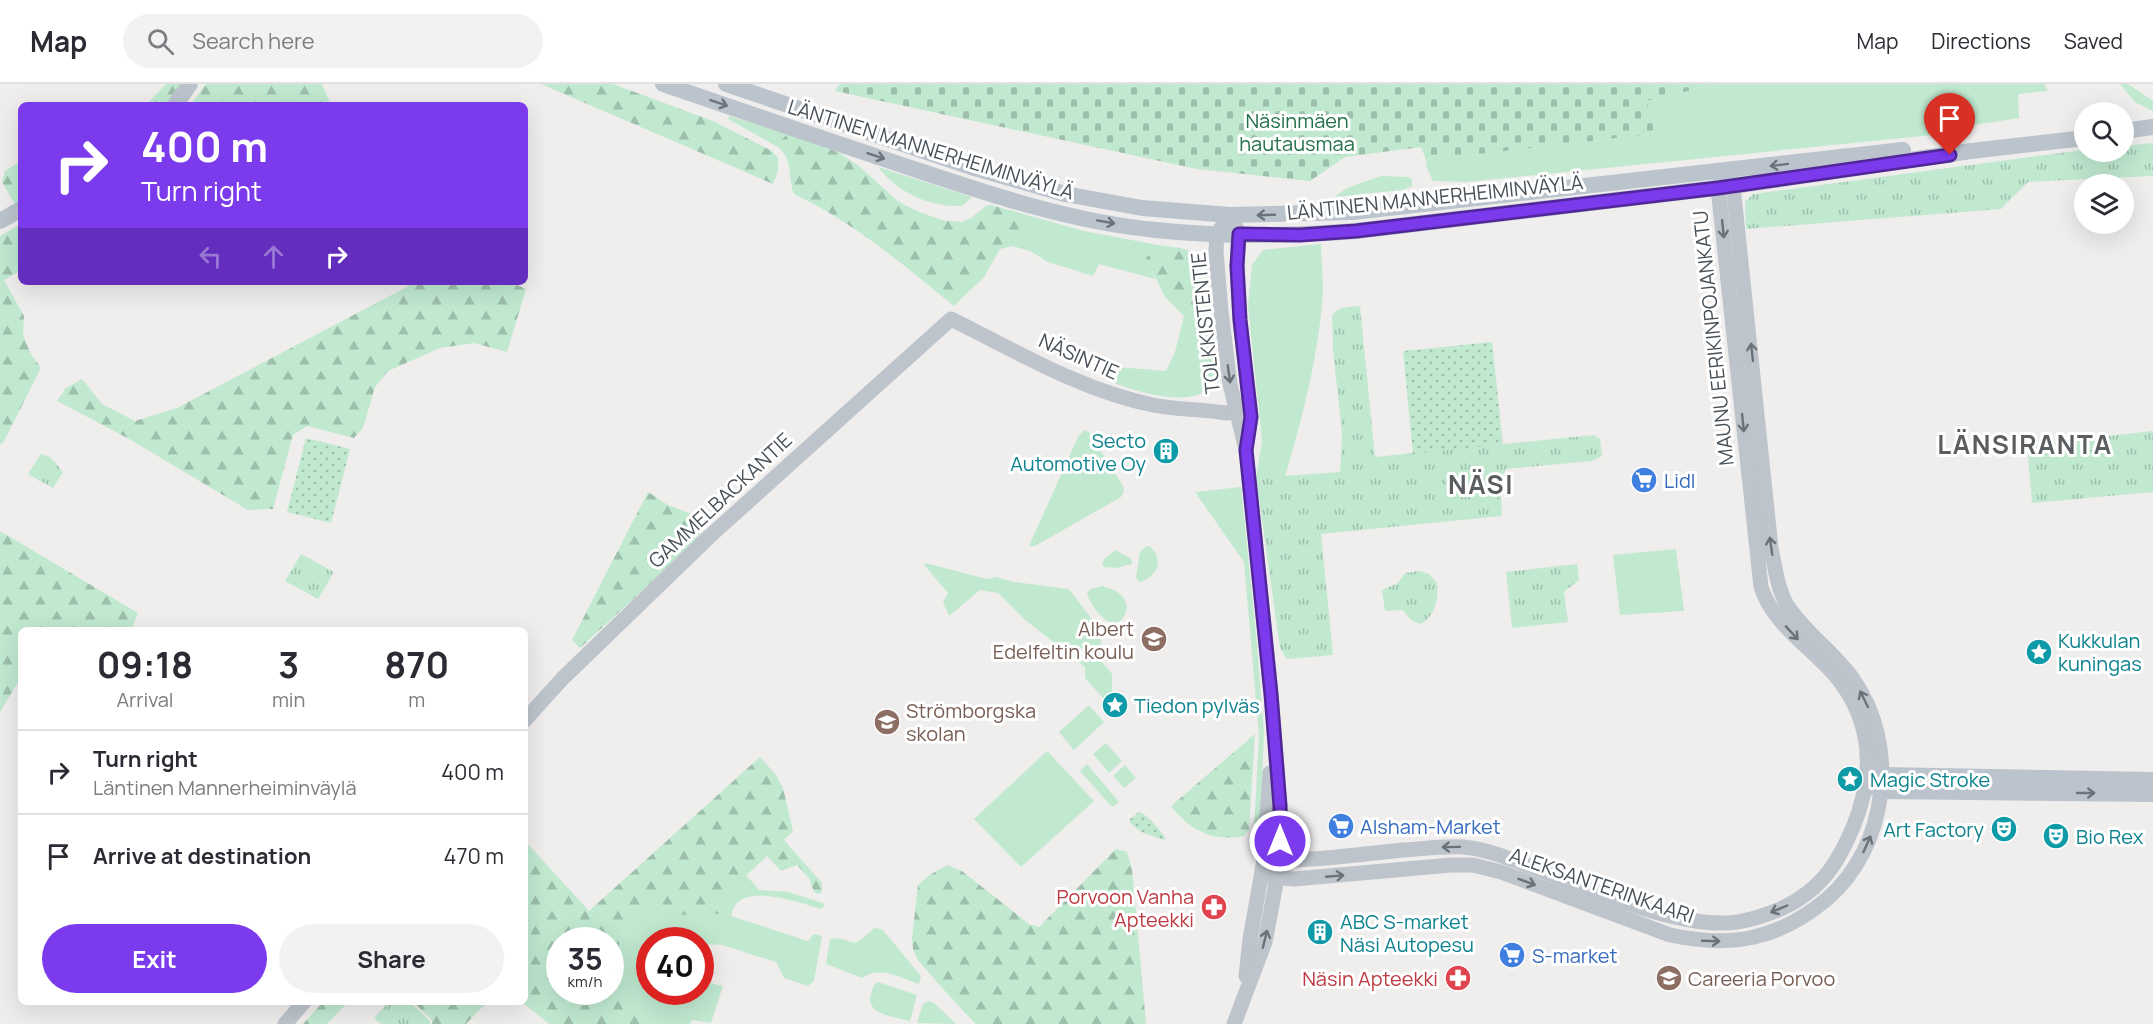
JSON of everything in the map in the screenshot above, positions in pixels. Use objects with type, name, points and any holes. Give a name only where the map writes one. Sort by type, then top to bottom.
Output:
[{"type":"main road","points":[[178,102],[190,84]]},
{"type":"main road","name":"LÄNTINEN MANNERHEIMINVÄYLÄ","points":[[663,84],[962,185],[1049,210],[1155,230],[1217,234],[1300,235],[1356,231],[2074,139]]},
{"type":"main road","name":"LÄNTINEN MANNERHEIMINVÄYLÄ","points":[[726,84],[971,167],[1065,194],[1142,208],[1230,215],[1353,212],[1726,182],[2074,129]]},
{"type":"main road","points":[[2134,128],[2153,127]]},
{"type":"main road","points":[[0,221],[18,212]]},
{"type":"main road","points":[[1866,783],[2153,780]]},
{"type":"main road","points":[[1882,783],[2153,794]]},
{"type":"street","name":"MAUNU EERIKINPOJANKATU","points":[[1726,182],[1771,548],[1778,581],[1786,603]]},
{"type":"street","name":"MAUNU EERIKINPOJANKATU","points":[[1726,182],[1760,584],[1772,611]]},
{"type":"street","name":"TOLKKISTENTIE","points":[[1230,215],[1217,234],[1215,251],[1235,405],[1246,450],[1274,741],[1268,794],[1271,860],[1265,942],[1234,1024]]},
{"type":"street","name":"TOLKKISTENTIE","points":[[1230,215],[1239,234],[1237,266],[1240,320],[1251,417],[1246,450]]},
{"type":"street","name":"NÄSINTIE","points":[[951,319],[1064,374],[1125,398],[1155,406],[1196,409],[1222,399],[1235,405],[1250,402]]},
{"type":"street","name":"GAMMELBACKANTIE","points":[[528,717],[562,679],[710,536],[951,319]]},
{"type":"street","name":"ALEKSANTERINKAARI","points":[[1269,877],[1294,879],[1473,865],[1501,872],[1670,934],[1698,941],[1752,938],[1797,922],[1836,892],[1852,872],[1873,831],[1882,783],[1877,735],[1871,714],[1854,681],[1786,603]]},
{"type":"street","name":"ALEKSANTERINKAARI","points":[[1271,860],[1464,847],[1499,855],[1646,908],[1698,922],[1726,923],[1749,920],[1788,906],[1808,894],[1821,880],[1835,863],[1850,836],[1866,783],[1864,732],[1860,718],[1845,688],[1772,611]]},
{"type":"street","points":[[285,1024],[301,1005]]},
{"type":"green space","points":[[166,84],[181,84],[167,102],[149,102]]},
{"type":"green space","points":[[206,84],[322,84],[330,102],[192,102]]},
{"type":"green space","points":[[541,84],[613,84],[713,121],[772,151],[778,158],[778,171],[773,184]]},
{"type":"green space","name":"Näsinmäen hautausmaa","points":[[840,84],[1718,84],[1646,101],[1655,121],[1652,134],[1426,160],[1421,147],[1345,157],[1310,181],[1197,169],[835,91]]},
{"type":"green space","points":[[1718,84],[2044,84],[2048,91],[2018,94],[2019,118],[1975,125],[1963,132],[1466,182],[1433,181],[1427,168],[1426,160],[1652,134],[1655,121],[1646,101]]},
{"type":"green space","points":[[2120,84],[2128,84],[2153,101],[2153,111],[2135,102]]},
{"type":"green space","points":[[729,116],[787,134],[776,146],[728,119]]},
{"type":"green space","points":[[787,134],[838,152],[860,167],[899,202],[942,220],[961,222],[991,205],[1034,217],[1013,246],[1000,249],[984,277],[954,306],[858,231],[794,194],[788,161],[782,150],[776,146]]},
{"type":"green space","points":[[2153,143],[2153,176],[2074,174],[2074,180],[2028,182],[2001,209],[1746,229],[1745,202],[1753,194],[2074,151],[2074,162],[2134,162],[2134,145]]},
{"type":"green space","points":[[18,163],[18,202],[15,204],[2,182],[5,171]]},
{"type":"green space","points":[[878,167],[972,197],[962,206],[926,201],[895,184]]},
{"type":"green space","points":[[1381,176],[1408,177],[1412,179],[1412,186],[1403,190],[1334,197],[1347,188]]},
{"type":"green space","points":[[1034,217],[1084,231],[1158,245],[1147,258],[1155,279],[1099,264],[1093,276],[1048,262],[1030,251],[1013,246]]},
{"type":"green space","points":[[18,226],[18,272],[4,280],[24,316],[23,335],[31,354],[41,368],[3,443],[0,444],[0,236]]},
{"type":"green space","points":[[1321,244],[1323,290],[1318,338],[1292,454],[1285,477],[1256,478],[1262,441],[1248,306],[1252,265],[1263,250]]},
{"type":"green space","points":[[1158,245],[1197,253],[1206,280],[1210,327],[1184,316],[1165,297],[1146,258]]},
{"type":"green space","points":[[410,285],[517,285],[526,289],[507,352],[474,343],[440,348],[388,371],[375,387],[363,428],[354,438],[307,426],[293,435],[273,509],[248,510],[131,440],[57,401],[66,388],[82,379],[102,404],[135,421],[177,408]]},
{"type":"green space","points":[[1360,306],[1375,457],[1594,435],[1600,439],[1602,456],[1592,461],[1506,469],[1500,481],[1502,516],[1321,534],[1333,655],[1287,659],[1280,648],[1256,478],[1340,472],[1342,433],[1333,350],[1332,316],[1340,309]]},
{"type":"green space","points":[[1184,316],[1210,327],[1216,378],[1202,393],[1180,398],[1156,395],[1117,384],[1102,372],[1104,366],[1166,371],[1175,352]]},
{"type":"green space","points":[[1492,342],[1503,444],[1413,454],[1403,351]]},
{"type":"green space","points":[[1084,430],[1089,432],[1123,486],[1124,492],[1121,497],[1035,546],[1029,546],[1078,437]]},
{"type":"green space","points":[[2153,431],[2153,492],[2032,503],[2027,445]]},
{"type":"green space","points":[[306,438],[350,449],[331,523],[287,512]]},
{"type":"green space","points":[[41,454],[50,457],[63,472],[53,488],[28,474]]},
{"type":"green space","points":[[1241,487],[1264,733],[1260,831],[1254,829],[1259,735],[1244,562],[1195,492]]},
{"type":"green space","points":[[648,492],[668,505],[709,521],[695,542],[580,648],[572,640]]},
{"type":"green space","points":[[0,531],[138,613],[132,627],[18,627],[18,684],[0,712]]},
{"type":"green space","points":[[1149,546],[1157,556],[1157,567],[1151,576],[1140,582],[1136,578],[1140,552]]},
{"type":"green space","points":[[1676,549],[1684,611],[1620,615],[1613,555]]},
{"type":"green space","points":[[1116,550],[1131,559],[1132,564],[1116,568],[1104,567],[1102,563],[1106,557]]},
{"type":"green space","points":[[301,554],[334,572],[318,599],[285,581]]},
{"type":"green space","points":[[925,563],[987,579],[996,577],[1014,582],[1069,589],[1100,630],[1102,662],[1112,674],[1112,693],[1108,700],[1105,700],[1085,678],[1085,667],[1024,619],[998,593],[980,590],[949,616],[943,602],[948,593],[924,565]]},
{"type":"green space","points":[[1577,564],[1579,580],[1564,592],[1568,622],[1512,628],[1506,572]]},
{"type":"green space","points":[[1419,571],[1429,574],[1437,583],[1437,600],[1433,611],[1421,624],[1411,620],[1403,610],[1385,611],[1382,590],[1398,583],[1405,573]]},
{"type":"green space","points":[[1102,586],[1115,591],[1124,599],[1127,608],[1123,618],[1118,622],[1112,623],[1106,620],[1094,608],[1090,600],[1087,593],[1091,589]]},
{"type":"green space","points":[[1089,705],[1104,722],[1074,750],[1059,732]]},
{"type":"green space","points":[[1255,734],[1249,829],[1244,836],[1222,837],[1212,836],[1194,828],[1171,806]]},
{"type":"green space","points":[[1106,743],[1122,761],[1109,773],[1093,754]]},
{"type":"green space","points":[[1047,751],[1094,801],[1021,867],[974,819]]},
{"type":"green space","points":[[760,757],[776,775],[783,788],[793,831],[784,840],[822,883],[822,892],[819,894],[814,892],[809,878],[797,865],[781,871],[767,856],[734,887],[718,914],[673,915],[656,900],[639,911],[624,934],[624,927],[546,927],[546,1005],[624,1005],[624,999],[648,1024],[549,1024],[526,1005],[528,1005],[528,844],[589,911]]},
{"type":"green space","points":[[1087,764],[1119,802],[1112,807],[1080,771]]},
{"type":"green space","points":[[1125,765],[1136,778],[1124,788],[1113,776]]},
{"type":"green space","points":[[1139,812],[1154,823],[1166,838],[1164,840],[1141,832],[1130,823],[1130,819]]},
{"type":"green space","points":[[1116,849],[1127,852],[1132,869],[1146,1024],[986,1024],[971,1006],[951,998],[917,959],[912,938],[918,885],[947,865],[962,871],[1029,924],[1039,927]]},
{"type":"green space","points":[[746,875],[759,890],[788,892],[823,903],[824,906],[821,909],[778,897],[754,896],[744,898],[737,903],[731,916],[808,941],[814,934],[822,936],[814,981],[808,986],[784,978],[776,962],[714,945],[714,927],[636,927],[636,1005],[714,1005],[714,984],[723,986],[711,1023],[692,1020],[690,1024],[648,1024],[624,999],[624,934],[639,911],[656,900],[718,914],[734,887]]},
{"type":"green space","points":[[874,928],[882,929],[921,976],[919,984],[883,973],[869,974],[862,978],[826,964],[830,939],[859,941]]},
{"type":"green space","points":[[878,982],[917,995],[910,1021],[882,1014],[872,1006],[871,994]]},
{"type":"green space","points":[[951,998],[971,1006],[986,1024],[976,1024]]},
{"type":"green space","points":[[929,1001],[956,1024],[917,1023],[923,1004]]},
{"type":"green space","points":[[320,1005],[345,1005],[327,1024],[303,1024]]},
{"type":"green space","points":[[386,1005],[413,1005],[430,1021],[430,1024],[381,1024],[374,1018]]},
{"type":"green space","points":[[416,1005],[484,1005],[466,1024],[432,1024],[432,1020]]},
{"type":"place","name":"Secto Automotive Oy","points":[[1166,451]]},
{"type":"place","name":"Lidl","points":[[1644,480]]},
{"type":"place","name":"Albert Edelfeltin koulu","points":[[1154,639]]},
{"type":"place","name":"Kukkulan kuningas","points":[[2039,652]]},
{"type":"place","name":"Tiedon pylväs","points":[[1115,705]]},
{"type":"place","name":"Strömborgska skolan","points":[[887,722]]},
{"type":"place","name":"Magic Stroke","points":[[1850,779]]},
{"type":"place","name":"Alsham-Market","points":[[1341,826]]},
{"type":"place","name":"Art Factory","points":[[2004,829]]},
{"type":"place","name":"Bio Rex","points":[[2056,836]]},
{"type":"place","name":"Porvoon Vanha Apteekki","points":[[1214,907]]},
{"type":"place","name":"ABC S-market Näsi Autopesu","points":[[1320,932]]},
{"type":"place","name":"S-market","points":[[1512,955]]},
{"type":"place","name":"Näsin Apteekki","points":[[1458,978]]},
{"type":"place","name":"Careeria Porvoo","points":[[1669,978]]},
{"type":"district","name":"LÄNSIRANTA","points":[[2025,444]]},
{"type":"district","name":"NÄSI","points":[[1481,484]]},
{"type":"route","points":[[1280,841],[1280,806],[1271,694],[1246,450],[1251,417],[1240,320],[1237,266],[1239,234],[1300,235],[1356,231],[1718,188],[1950,155]]}]
